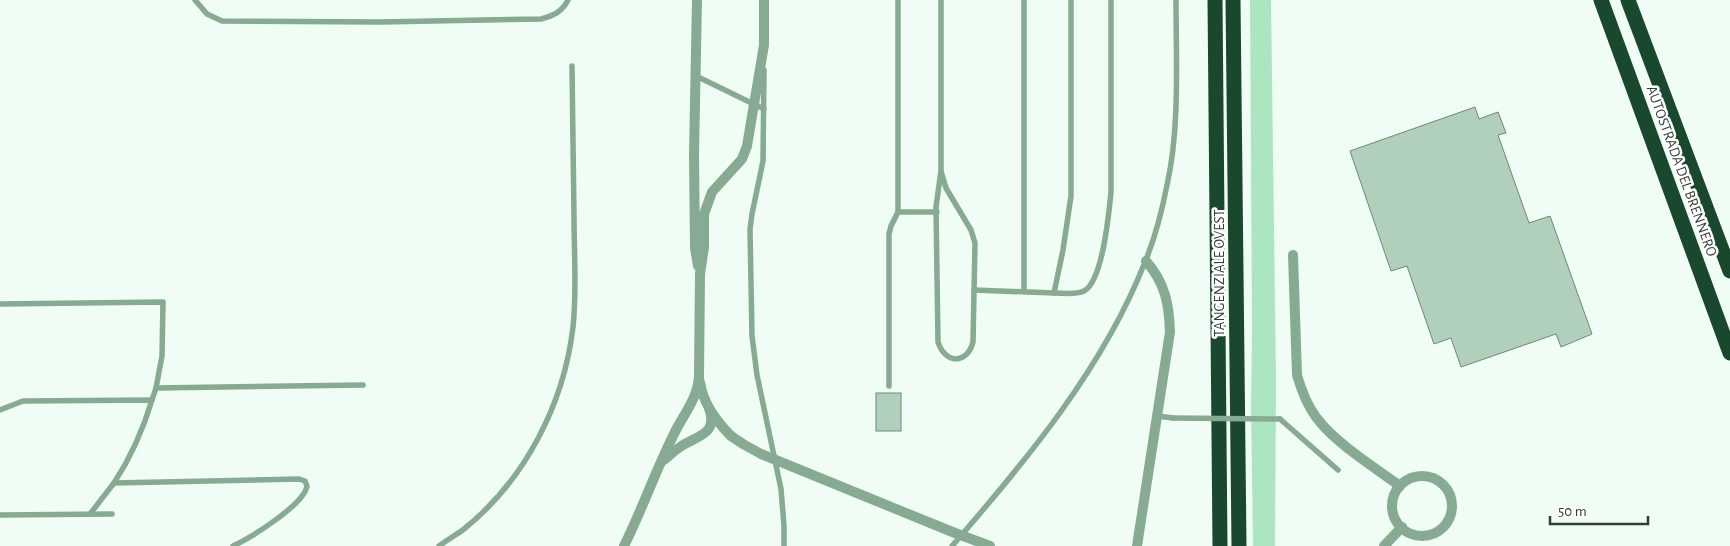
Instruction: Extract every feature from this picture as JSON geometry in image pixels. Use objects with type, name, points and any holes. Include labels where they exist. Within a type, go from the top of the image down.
[{"type":"highway","name":"TANGENZIALE OVEST","points":[[1215,0],[1220,546]]},
{"type":"highway","name":"TANGENZIALE OVEST","points":[[1234,0],[1239,546]]},
{"type":"highway","name":"AUTOSTRADA DEL BRENNERO","points":[[1601,0],[1730,354]]},
{"type":"highway","name":"AUTOSTRADA DEL BRENNERO","points":[[1628,0],[1730,271]]},
{"type":"street","points":[[697,0],[694,154],[695,248],[700,274]]},
{"type":"street","points":[[624,546],[673,435],[698,391],[700,274],[704,247],[704,214],[712,192],[742,159],[759,106],[764,45],[764,0]]},
{"type":"street","points":[[1293,255],[1297,375],[1302,390],[1316,417],[1335,438],[1400,486]]},
{"type":"street","points":[[1137,546],[1170,332],[1170,315],[1160,278],[1146,260]]},
{"type":"street","points":[[662,462],[676,449],[706,432],[712,424],[699,376]]},
{"type":"street","points":[[709,408],[731,436],[761,454],[990,546]]},
{"type":"street","points":[[1414,477],[1430,477],[1444,485],[1449,492],[1452,507],[1447,523],[1435,533],[1427,536],[1411,534],[1402,527],[1394,517],[1392,509],[1400,486],[1414,477]]},
{"type":"street","points":[[1384,546],[1402,527]]},
{"type":"lane","points":[[196,0],[207,14],[222,21],[312,22],[541,19],[558,13],[568,0]]},
{"type":"lane","points":[[889,386],[889,234],[898,212],[898,0]]},
{"type":"lane","points":[[941,0],[941,171],[937,212],[938,342],[940,349],[948,358],[955,359],[967,355],[972,342],[974,237],[946,188],[941,171]]},
{"type":"lane","points":[[1024,0],[1024,292]]},
{"type":"lane","points":[[1054,293],[1071,196],[1070,0]]},
{"type":"lane","points":[[974,290],[1076,293],[1088,288],[1092,283],[1104,246],[1111,192],[1111,0]]},
{"type":"lane","points":[[952,546],[1051,425],[1093,366],[1124,309],[1146,260],[1168,184],[1176,112],[1176,0]]},
{"type":"lane","points":[[439,546],[464,530],[484,512],[524,463],[549,415],[567,358],[575,301],[572,66]]},
{"type":"lane","points":[[696,76],[759,106],[764,161],[750,229],[752,336],[759,384],[781,488],[784,546]]},
{"type":"lane","points":[[898,212],[937,212]]},
{"type":"lane","points":[[0,304],[163,302],[162,350],[156,388],[141,433],[114,483],[90,514]]},
{"type":"lane","points":[[156,388],[363,385]]},
{"type":"lane","points":[[0,410],[23,401],[152,400]]},
{"type":"lane","points":[[1157,416],[1173,418],[1280,418],[1338,470]]},
{"type":"lane","points":[[114,483],[299,479],[305,481],[307,486],[305,492],[281,515],[249,538],[232,546]]},
{"type":"lane","points":[[0,515],[112,514]]},
{"type":"green space","points":[[1250,0],[1271,0],[1276,381],[1275,546],[1253,546]]},
{"type":"building","points":[[1475,107],[1479,119],[1498,112],[1506,133],[1498,135],[1529,223],[1550,216],[1592,334],[1561,347],[1556,334],[1461,367],[1451,338],[1434,344],[1407,266],[1391,271],[1350,151]]},
{"type":"building","points":[[876,393],[901,393],[901,431],[876,431]]}]
